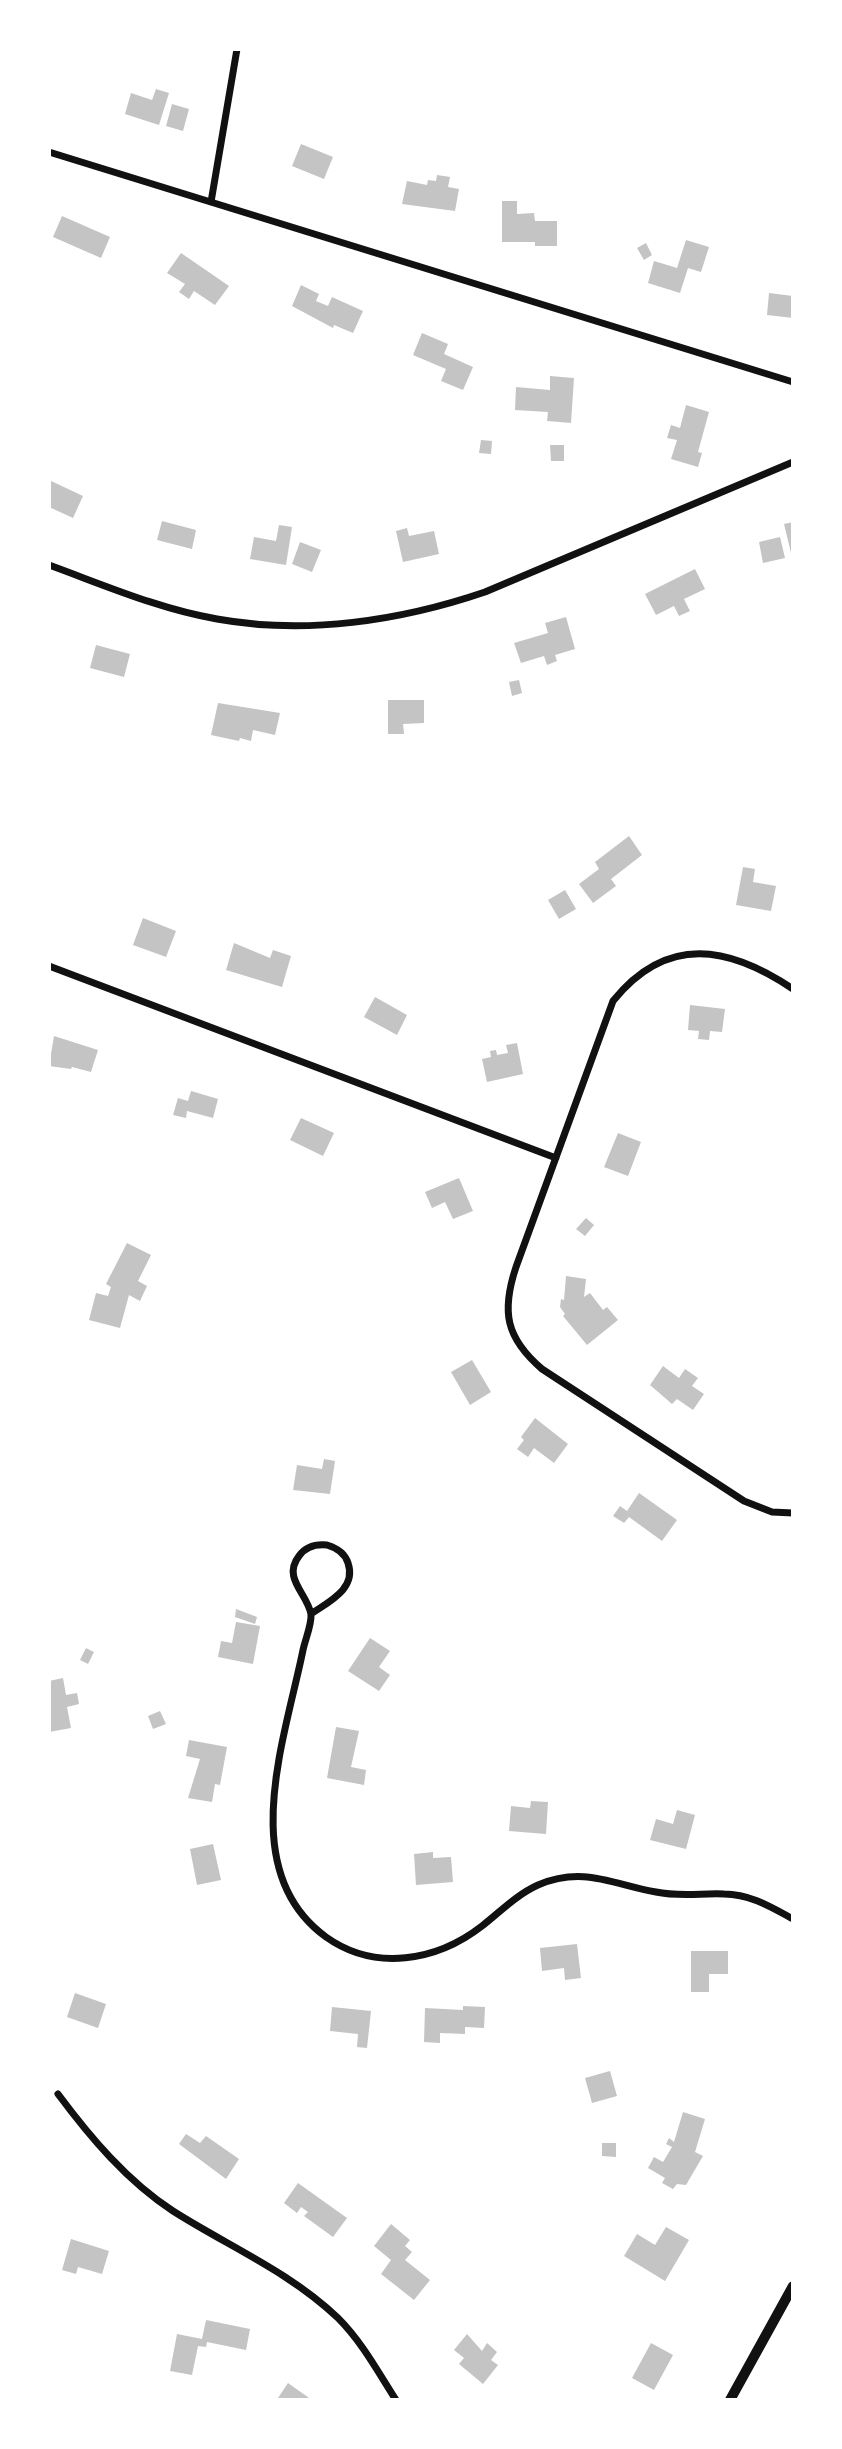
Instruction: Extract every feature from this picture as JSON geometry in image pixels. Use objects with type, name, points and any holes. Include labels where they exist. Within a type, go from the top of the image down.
[{"type":"street","points":[[211,202],[237,49]]},
{"type":"street","points":[[49,152],[793,382]]},
{"type":"street","points":[[49,565],[160,605],[215,619],[274,625],[338,624],[372,620],[444,606],[485,592],[793,462]]},
{"type":"street","points":[[793,989],[759,967],[723,956],[679,956],[642,972],[614,1001],[508,1290],[509,1321],[518,1345],[542,1369],[744,1501],[772,1512],[793,1513]]},
{"type":"street","points":[[49,966],[556,1158]]},
{"type":"street","points":[[311,1614],[342,1592],[349,1580],[349,1567],[344,1555],[327,1545],[309,1548],[299,1556],[294,1568],[295,1581],[311,1614],[275,1788],[271,1826],[277,1868],[296,1907],[326,1937],[364,1955],[405,1959],[446,1949],[481,1927],[513,1899],[538,1885],[568,1877],[599,1877],[655,1892],[727,1894],[759,1900],[793,1919]]},
{"type":"street","points":[[58,2094],[86,2131],[133,2179],[172,2210],[271,2267],[338,2319],[361,2345],[396,2400]]},
{"type":"street","points":[[730,2400],[793,2286]]},
{"type":"building","points":[[156,89],[169,93],[159,125],[125,114],[131,93],[152,100]]},
{"type":"building","points":[[172,104],[189,109],[183,131],[166,126]]},
{"type":"building","points":[[301,144],[333,157],[324,179],[292,166]]},
{"type":"building","points":[[437,175],[450,177],[448,187],[459,189],[455,211],[402,204],[407,181],[427,185],[428,180],[436,181]]},
{"type":"building","points":[[502,201],[517,201],[517,214],[534,213],[535,221],[557,221],[557,246],[535,246],[535,242],[502,242]]},
{"type":"building","points":[[62,216],[110,237],[101,258],[53,237]]},
{"type":"building","points":[[686,240],[709,247],[701,272],[688,268],[680,293],[648,283],[654,261],[677,268]]},
{"type":"building","points":[[646,243],[652,255],[644,260],[637,248]]},
{"type":"building","points":[[181,253],[229,286],[215,305],[194,291],[189,299],[179,292],[185,284],[167,273]]},
{"type":"building","points":[[301,285],[319,294],[316,301],[328,306],[332,297],[363,311],[353,333],[334,325],[333,328],[292,306]]},
{"type":"building","points":[[769,293],[793,296],[793,318],[767,315]]},
{"type":"building","points":[[422,333],[448,344],[444,354],[473,367],[463,390],[441,381],[446,369],[413,355]]},
{"type":"building","points":[[550,376],[574,378],[571,423],[547,421],[548,412],[515,410],[516,387],[550,390]]},
{"type":"building","points":[[686,405],[709,412],[698,452],[702,453],[698,467],[671,459],[677,440],[667,438],[671,425],[680,428]]},
{"type":"building","points":[[481,440],[492,441],[491,454],[479,453]]},
{"type":"building","points":[[550,445],[564,445],[564,461],[551,461]]},
{"type":"building","points":[[49,480],[83,496],[73,518],[49,507]]},
{"type":"building","points":[[162,521],[196,530],[192,549],[157,540]]},
{"type":"building","points":[[793,522],[793,557],[792,557],[784,524]]},
{"type":"building","points":[[279,525],[292,527],[286,565],[250,559],[254,537],[276,541]]},
{"type":"building","points":[[407,528],[409,536],[434,531],[439,554],[403,562],[396,531]]},
{"type":"building","points":[[780,537],[785,558],[763,563],[759,542]]},
{"type":"building","points":[[300,542],[321,550],[312,572],[292,564]]},
{"type":"building","points":[[695,569],[705,589],[684,599],[690,611],[679,616],[674,606],[656,615],[645,594]]},
{"type":"building","points":[[566,617],[575,649],[555,655],[557,661],[547,665],[544,656],[521,663],[514,643],[548,633],[545,623]]},
{"type":"building","points":[[96,645],[130,654],[124,677],[90,668]]},
{"type":"building","points":[[519,680],[522,693],[512,696],[509,682]]},
{"type":"building","points":[[388,700],[424,700],[424,723],[403,724],[404,734],[388,734]]},
{"type":"building","points":[[218,703],[280,713],[275,735],[253,730],[251,741],[240,738],[239,741],[211,735]]},
{"type":"building","points":[[629,836],[642,855],[611,879],[616,886],[593,903],[579,884],[599,869],[595,862]]},
{"type":"building","points":[[743,867],[755,869],[753,882],[776,886],[771,911],[736,905]]},
{"type":"building","points":[[565,890],[576,909],[559,919],[548,900]]},
{"type":"building","points":[[143,918],[176,931],[166,957],[133,945]]},
{"type":"building","points":[[234,943],[270,958],[273,950],[291,956],[282,987],[226,970]]},
{"type":"building","points":[[375,997],[407,1015],[397,1035],[364,1017]]},
{"type":"building","points":[[690,1005],[725,1009],[722,1032],[710,1031],[709,1040],[698,1039],[699,1031],[688,1030]]},
{"type":"building","points":[[54,1036],[98,1050],[91,1072],[72,1067],[49,1066]]},
{"type":"building","points":[[517,1043],[523,1074],[487,1082],[482,1059],[491,1057],[490,1051],[496,1050],[497,1055],[508,1053],[506,1045]]},
{"type":"building","points":[[191,1091],[218,1099],[213,1118],[187,1111],[186,1118],[173,1115],[178,1098],[188,1101]]},
{"type":"building","points":[[301,1118],[334,1133],[323,1156],[290,1140]]},
{"type":"building","points":[[618,1133],[641,1142],[628,1176],[604,1167]]},
{"type":"building","points":[[459,1178],[473,1211],[453,1219],[445,1202],[432,1208],[425,1192]]},
{"type":"building","points":[[586,1218],[594,1225],[585,1236],[576,1229]]},
{"type":"building","points":[[127,1243],[151,1255],[138,1281],[147,1286],[140,1301],[129,1295],[120,1328],[89,1320],[96,1293],[108,1296],[111,1287],[106,1284]]},
{"type":"building","points":[[566,1276],[586,1279],[584,1297],[590,1293],[603,1310],[607,1307],[618,1320],[587,1345],[563,1316],[565,1314],[560,1307],[561,1299],[564,1300]]},
{"type":"building","points":[[472,1360],[491,1392],[470,1405],[451,1372]]},
{"type":"building","points":[[663,1366],[679,1378],[685,1369],[698,1378],[692,1386],[704,1394],[693,1410],[677,1399],[672,1404],[650,1385]]},
{"type":"building","points":[[535,1418],[568,1444],[554,1463],[534,1448],[528,1457],[517,1449],[524,1440],[521,1437]]},
{"type":"building","points":[[324,1459],[335,1461],[330,1494],[293,1490],[297,1465],[322,1469]]},
{"type":"building","points":[[639,1493],[677,1520],[662,1541],[629,1517],[624,1523],[613,1516],[620,1506],[627,1511]]},
{"type":"building","points":[[236,1609],[257,1617],[255,1624],[235,1617]]},
{"type":"building","points":[[236,1622],[260,1626],[253,1664],[218,1657],[221,1641],[232,1643]]},
{"type":"building","points":[[370,1638],[390,1651],[379,1667],[390,1675],[379,1691],[348,1671]]},
{"type":"building","points":[[86,1648],[94,1652],[88,1664],[80,1660]]},
{"type":"building","points":[[63,1678],[66,1695],[77,1693],[79,1704],[67,1707],[71,1728],[49,1732],[49,1681]]},
{"type":"building","points":[[160,1711],[166,1724],[153,1729],[148,1716]]},
{"type":"building","points":[[336,1727],[359,1731],[351,1767],[366,1770],[364,1785],[327,1778]]},
{"type":"building","points":[[189,1740],[227,1747],[220,1785],[215,1784],[212,1802],[188,1798],[200,1759],[186,1756]]},
{"type":"building","points":[[531,1801],[548,1802],[546,1834],[509,1831],[511,1806],[530,1808]]},
{"type":"building","points":[[677,1810],[695,1815],[686,1849],[650,1840],[656,1819],[673,1824]]},
{"type":"building","points":[[213,1844],[221,1880],[197,1885],[190,1849]]},
{"type":"building","points":[[433,1852],[433,1858],[451,1857],[453,1882],[416,1885],[414,1854]]},
{"type":"building","points":[[577,1944],[581,1978],[565,1980],[564,1968],[542,1971],[540,1948]]},
{"type":"building","points":[[691,1951],[728,1951],[728,1974],[709,1974],[709,1992],[691,1992]]},
{"type":"building","points":[[75,1993],[106,2004],[98,2028],[67,2017]]},
{"type":"building","points":[[463,2006],[485,2007],[484,2028],[465,2027],[465,2034],[440,2033],[440,2043],[424,2042],[425,2008],[463,2010]]},
{"type":"building","points":[[332,2007],[371,2011],[367,2048],[357,2047],[358,2034],[330,2031]]},
{"type":"building","points":[[610,2071],[617,2096],[592,2103],[585,2078]]},
{"type":"building","points":[[683,2112],[705,2119],[695,2152],[703,2156],[686,2185],[677,2184],[673,2189],[662,2183],[665,2178],[648,2168],[654,2157],[663,2162],[672,2147],[666,2144],[669,2138],[674,2142]]},
{"type":"building","points":[[186,2134],[200,2143],[206,2136],[239,2159],[226,2179],[179,2144]]},
{"type":"building","points":[[602,2143],[616,2143],[616,2157],[602,2156]]},
{"type":"building","points":[[298,2183],[347,2218],[333,2237],[304,2216],[308,2212],[301,2207],[297,2213],[284,2203]]},
{"type":"building","points":[[391,2224],[410,2240],[405,2246],[412,2252],[405,2260],[430,2280],[414,2300],[381,2274],[391,2260],[374,2246]]},
{"type":"building","points":[[666,2227],[689,2240],[665,2281],[624,2256],[637,2234],[655,2245]]},
{"type":"building","points":[[71,2239],[109,2251],[102,2274],[78,2267],[76,2274],[62,2270]]},
{"type":"building","points":[[206,2320],[250,2329],[246,2350],[207,2342],[206,2347],[198,2346],[192,2375],[170,2371],[177,2334],[202,2339]]},
{"type":"building","points":[[467,2334],[482,2351],[487,2343],[497,2352],[491,2360],[498,2365],[483,2384],[459,2364],[464,2358],[454,2350]]},
{"type":"building","points":[[651,2343],[673,2355],[654,2390],[632,2378]]},
{"type":"building","points":[[288,2383],[312,2400],[278,2398]]}]
